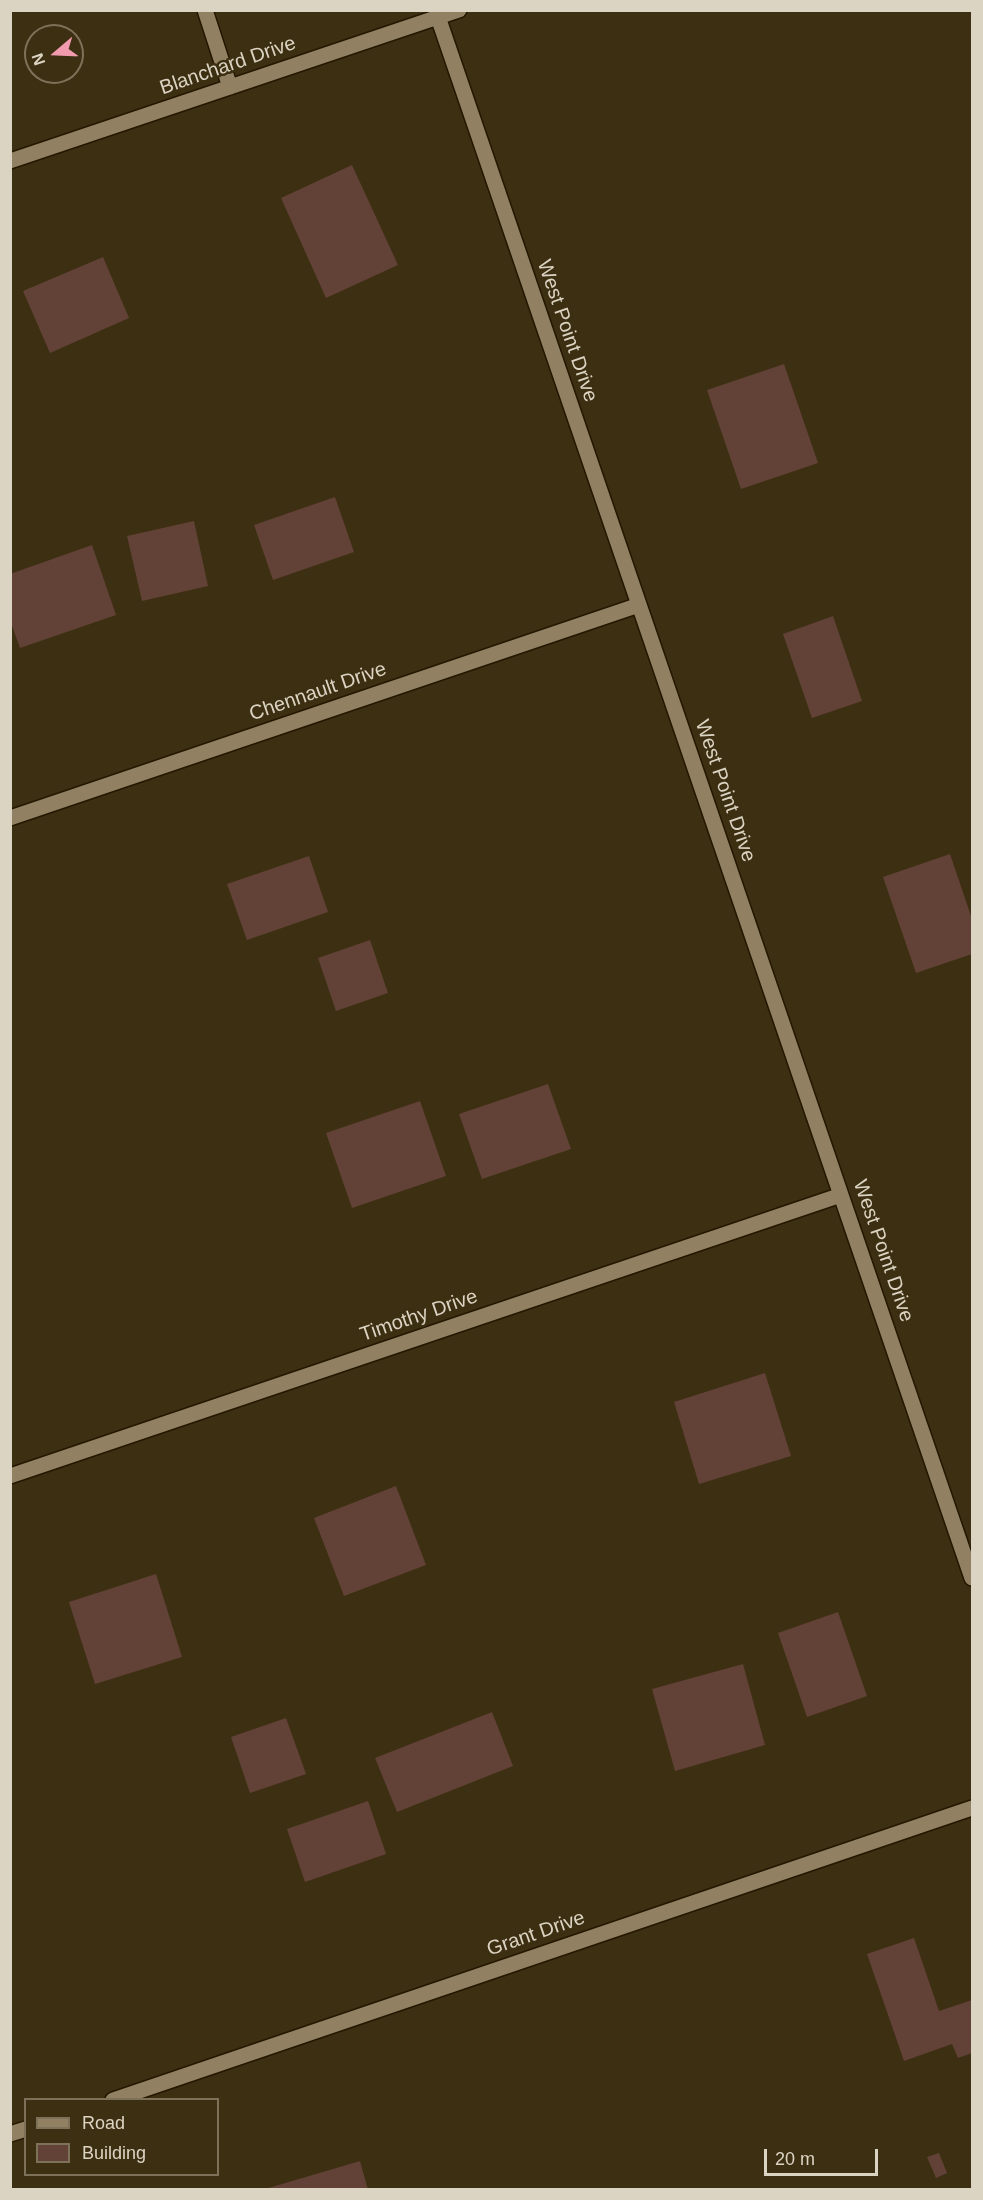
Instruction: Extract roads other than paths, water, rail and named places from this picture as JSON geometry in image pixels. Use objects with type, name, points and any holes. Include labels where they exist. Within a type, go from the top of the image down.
[{"type":"street","points":[[205,10],[230,87]]},
{"type":"street","name":"Blanchard Drive","points":[[10,160],[459,10]]},
{"type":"street","name":"West Point Drive","points":[[438,17],[972,1578]]},
{"type":"street","name":"Chennault Drive","points":[[10,818],[639,605]]},
{"type":"street","name":"Timothy Drive","points":[[10,1476],[841,1195]]},
{"type":"street","name":"Grant Drive","points":[[118,2098],[972,1808]]}]
